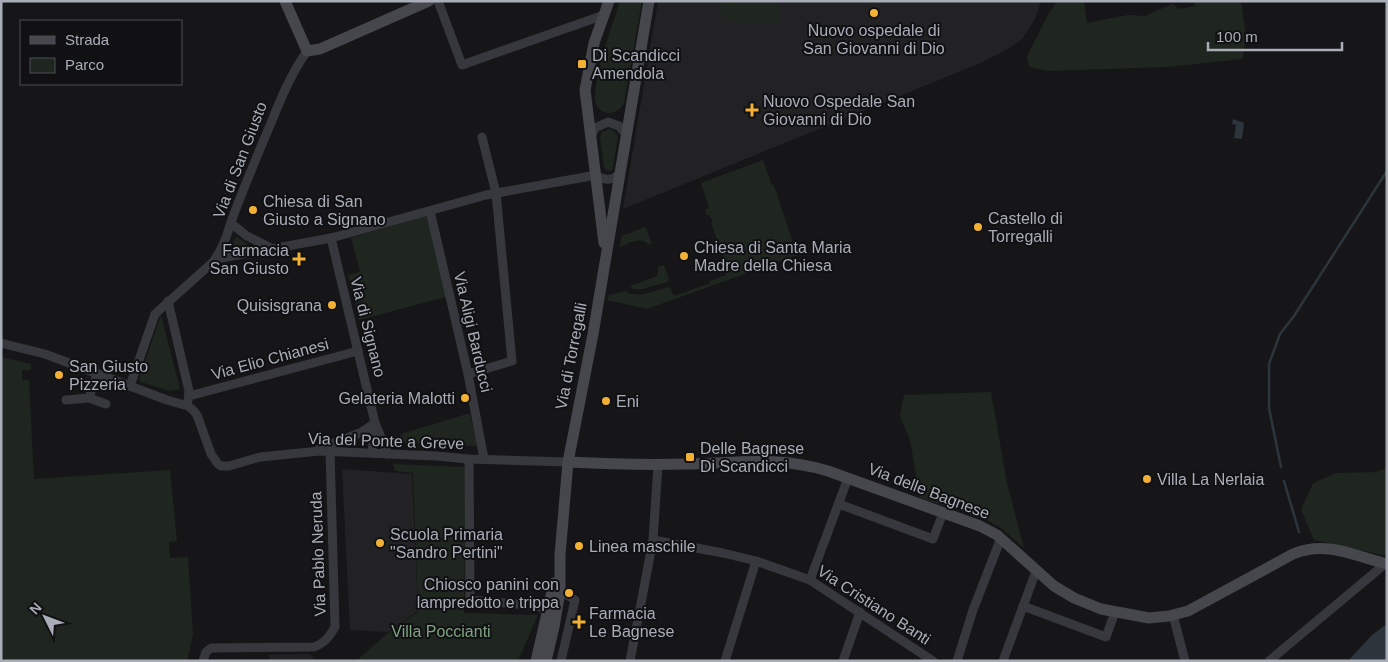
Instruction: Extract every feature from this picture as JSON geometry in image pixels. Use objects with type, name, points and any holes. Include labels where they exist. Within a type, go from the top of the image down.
[{"type":"main road","points":[[285,1],[307,51],[320,50],[429,1]]},
{"type":"main road","name":"Via di Torregalli","points":[[606,257],[585,86],[594,43],[609,1]]},
{"type":"main road","name":"Via di Torregalli","points":[[560,555],[568,462],[587,370],[649,1]]},
{"type":"main road","name":"Via delle Bagnese","points":[[568,462],[658,465],[776,461],[809,465],[980,526],[1001,538],[1054,586],[1074,598],[1092,606],[1150,618],[1188,611],[1308,548],[1331,548],[1386,564]]},
{"type":"main road","points":[[546,661],[545,644],[548,613],[560,555]]},
{"type":"main road","points":[[536,661],[545,644],[560,591],[560,555]]},
{"type":"street","points":[[438,1],[462,64],[604,16]]},
{"type":"street","name":"Via di San Giusto","points":[[130,386],[154,314],[216,259],[232,224],[236,207],[284,92],[294,71],[307,51]]},
{"type":"street","points":[[592,135],[598,126],[611,122],[621,128],[627,135]]},
{"type":"street","points":[[468,374],[512,361],[496,193],[482,137]]},
{"type":"street","points":[[216,259],[331,238],[496,193],[596,175],[610,180],[620,173]]},
{"type":"street","name":"Via Aligi Barducci","points":[[430,211],[468,374],[484,459]]},
{"type":"street","points":[[232,224],[247,236],[274,249]]},
{"type":"street","name":"Via di Signano","points":[[331,238],[375,423]]},
{"type":"street","points":[[1,343],[45,354],[188,406],[189,391],[168,301]]},
{"type":"street","name":"Via Elio Chianesi","points":[[189,396],[358,351]]},
{"type":"street","points":[[89,398],[97,374]]},
{"type":"street","points":[[66,400],[89,398],[106,404]]},
{"type":"street","name":"Via del Ponte a Greve","points":[[188,406],[197,415],[214,461],[222,466],[229,466],[260,457],[312,451],[568,462]]},
{"type":"street","points":[[312,451],[362,432],[375,423]]},
{"type":"street","points":[[372,453],[375,423]]},
{"type":"street","points":[[375,423],[388,454]]},
{"type":"street","name":"Via Pablo Neruda","points":[[203,661],[206,652],[211,648],[314,647],[327,640],[335,627],[330,451]]},
{"type":"street","points":[[469,459],[470,600],[539,606],[548,613]]},
{"type":"street","points":[[630,661],[653,540],[658,465]]},
{"type":"street","points":[[810,580],[848,478]]},
{"type":"street","points":[[839,504],[933,539],[943,513]]},
{"type":"street","points":[[957,661],[973,610],[1001,538]]},
{"type":"street","name":"Via Cristiano Banti","points":[[653,540],[756,561],[810,580],[933,661]]},
{"type":"street","points":[[725,661],[756,561]]},
{"type":"street","points":[[1269,661],[1386,564]]},
{"type":"street","points":[[1003,661],[1036,570]]},
{"type":"street","points":[[560,591],[575,600],[562,661]]},
{"type":"street","points":[[1023,606],[1106,637],[1115,612]]},
{"type":"street","points":[[843,661],[860,612]]},
{"type":"street","points":[[1173,615],[1185,661]]},
{"type":"street","points":[[545,644],[565,646]]},
{"type":"shaded area","name":"Nuovo Ospedale San Giovanni di Dio","points":[[658,1],[1041,1],[1035,19],[1023,38],[1008,49],[983,62],[623,209]]},
{"type":"shaded area","points":[[1233,119],[1244,123],[1242,139],[1234,138],[1236,125],[1232,124]]},
{"type":"shaded area","name":"Scuola Primaria \"Sandro Pertini\"","points":[[342,469],[412,474],[418,611],[388,632],[350,630]]},
{"type":"shaded area","points":[[1387,624],[1387,661],[1348,661],[1372,635]]},
{"type":"shaded area","points":[[310,654],[315,661],[269,661],[269,655]]},
{"type":"green space","points":[[620,1],[642,1],[624,103],[615,112],[610,113],[597,107],[595,101],[596,83],[601,59]]},
{"type":"green space","points":[[718,1],[777,1],[777,24],[726,20],[720,12]]},
{"type":"green space","points":[[1057,1],[1084,1],[1087,23],[1128,15],[1145,16],[1172,4],[1180,9],[1195,6],[1194,1],[1241,1],[1246,35],[1243,59],[1167,67],[1048,71],[1029,67],[1027,56]]},
{"type":"green space","points":[[609,129],[613,130],[618,136],[611,171],[604,168],[600,137],[602,132]]},
{"type":"green space","points":[[763,160],[772,185],[774,185],[797,255],[647,309],[607,300],[609,295],[625,291],[640,294],[668,287],[674,296],[726,275],[723,268],[726,266],[721,248],[711,223],[713,222],[710,216],[706,214],[705,210],[709,208],[701,183]]},
{"type":"green space","points":[[427,215],[446,297],[359,320],[348,275],[360,272],[351,238]]},
{"type":"green space","points":[[645,227],[652,243],[649,245],[639,240],[619,247],[622,236]]},
{"type":"green space","points":[[236,236],[250,246],[250,247],[229,251]]},
{"type":"green space","points":[[664,265],[669,279],[667,282],[643,289],[633,289],[630,286],[655,277],[658,274],[658,267]]},
{"type":"green space","points":[[161,315],[180,389],[170,391],[141,382],[139,379]]},
{"type":"green space","points":[[1,357],[31,364],[31,370],[22,370],[22,380],[29,380],[34,479],[170,470],[177,541],[169,542],[170,558],[188,557],[193,635],[187,661],[1,661]]},
{"type":"green space","points":[[991,392],[1007,483],[1024,548],[1001,528],[985,519],[920,498],[910,440],[900,416],[904,395]]},
{"type":"green space","points":[[470,413],[477,446],[405,443],[399,440],[400,436],[404,433]]},
{"type":"green space","name":"Villa Poccianti","points":[[393,464],[466,467],[464,613],[538,615],[518,661],[356,661],[389,632],[418,612],[413,473],[395,471]]},
{"type":"green space","points":[[1387,468],[1387,556],[1314,540],[1301,510],[1313,483],[1336,473],[1376,472]]},
{"type":"waterway","points":[[1281,467],[1269,408],[1269,364],[1280,334],[1294,316],[1387,171]]},
{"type":"waterway","points":[[1284,481],[1299,532]]},
{"type":"place","name":"Nuovo ospedale di San Giovanni di Dio","points":[[874,13]]},
{"type":"place","name":"Di Scandicci Amendola","points":[[582,64]]},
{"type":"place","name":"Nuovo Ospedale San Giovanni di Dio","points":[[752,110]]},
{"type":"place","name":"Chiesa di San Giusto a Signano","points":[[253,210]]},
{"type":"place","name":"Castello di Torregalli","points":[[978,227]]},
{"type":"place","name":"Chiesa di Santa Maria Madre della Chiesa","points":[[684,256]]},
{"type":"place","name":"Farmacia San Giusto","points":[[299,259]]},
{"type":"place","name":"Quisisgrana","points":[[332,305]]},
{"type":"place","name":"San Giusto Pizzeria","points":[[59,375]]},
{"type":"place","name":"Gelateria Malotti","points":[[465,398]]},
{"type":"place","name":"Eni","points":[[606,401]]},
{"type":"place","name":"Delle Bagnese Di Scandicci","points":[[690,457]]},
{"type":"place","name":"Villa La Nerlaia","points":[[1147,479]]},
{"type":"place","name":"Scuola Primaria \"Sandro Pertini\"","points":[[380,543]]},
{"type":"place","name":"Linea maschile","points":[[579,546]]},
{"type":"place","name":"Chiosco panini con lampredotto e trippa","points":[[569,593]]},
{"type":"place","name":"Farmacia Le Bagnese","points":[[579,622]]}]
